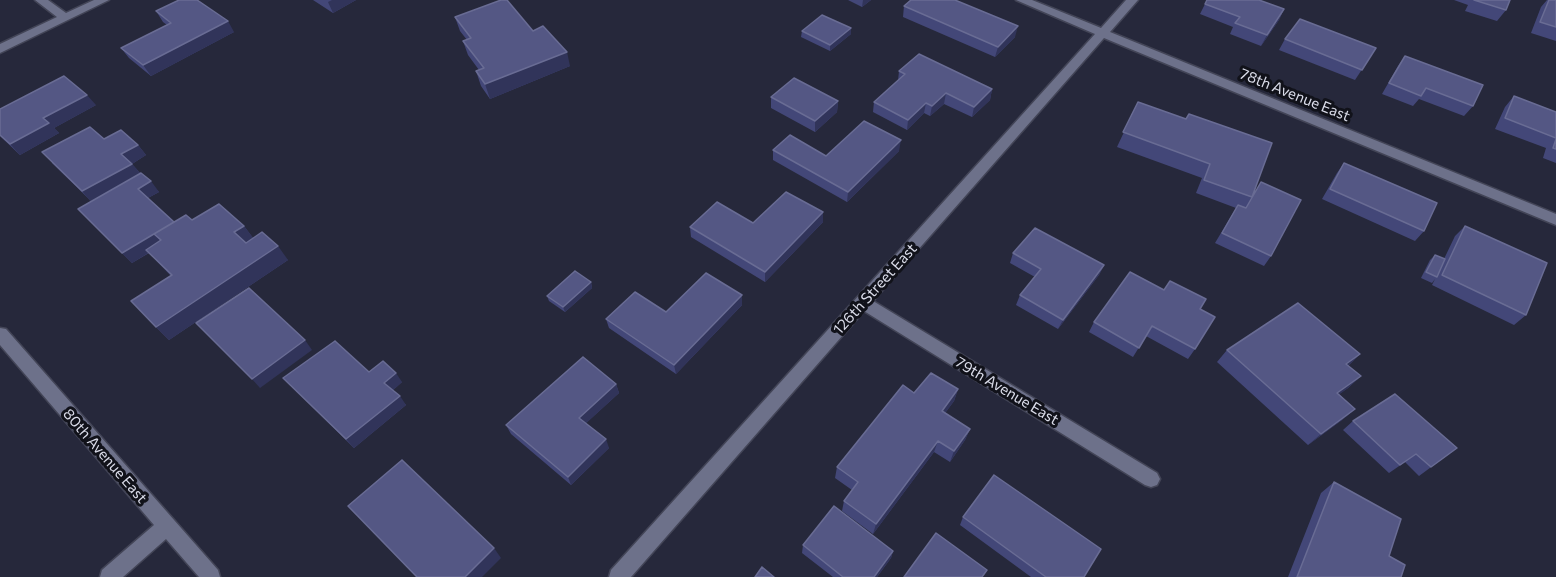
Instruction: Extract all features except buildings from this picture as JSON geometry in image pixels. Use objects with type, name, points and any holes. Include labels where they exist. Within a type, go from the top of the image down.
[{"type":"street","points":[[41,0],[65,18]]},
{"type":"street","points":[[0,49],[103,0]]},
{"type":"street","name":"78th Avenue East","points":[[1022,0],[1556,220]]},
{"type":"street","name":"126th Street East","points":[[618,577],[1132,0]]},
{"type":"street","name":"79th Avenue East","points":[[862,303],[1151,478]]},
{"type":"street","name":"80th Avenue East","points":[[0,334],[211,577]]},
{"type":"street","points":[[109,577],[166,527]]}]
